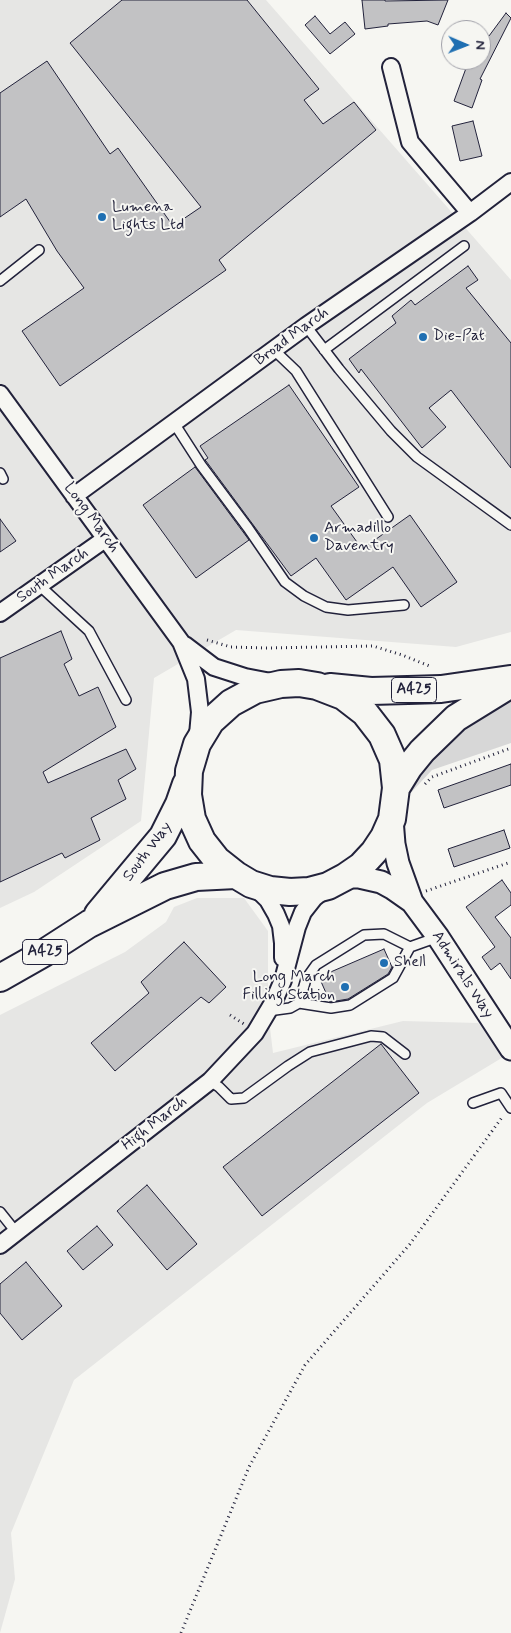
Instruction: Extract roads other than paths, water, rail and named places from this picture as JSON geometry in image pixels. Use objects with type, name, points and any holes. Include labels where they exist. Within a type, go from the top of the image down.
[{"type":"main road","name":"A425","points":[[317,686],[371,691],[408,690],[441,688],[511,679]]},
{"type":"main road","points":[[407,789],[382,734],[365,713],[343,696],[317,686],[299,683],[281,684],[255,690],[231,703],[211,721],[197,744],[189,771],[188,795],[192,819],[202,841],[217,860],[244,880],[270,890],[290,892],[309,890],[337,881],[361,866],[374,852],[407,789],[409,767],[438,734],[456,718],[511,684]]},
{"type":"main road","name":"South Way","points":[[90,924],[163,836],[180,804],[189,771]]},
{"type":"main road","name":"South Way","points":[[0,978],[90,924],[176,882],[196,877],[244,880]]},
{"type":"street","points":[[391,67],[410,142],[470,213]]},
{"type":"street","name":"Broad March","points":[[74,496],[306,326],[470,213],[511,182]]},
{"type":"street","name":"Long March","points":[[0,394],[181,642],[191,663],[199,696],[200,712],[197,744]]},
{"type":"street","name":"South March","points":[[0,613],[105,539]]},
{"type":"street","name":"Long March","points":[[181,642],[214,667],[228,673],[244,678],[281,684]]},
{"type":"street","name":"Admirals Way","points":[[392,819],[398,863],[422,894],[438,937],[511,1049]]},
{"type":"street","name":"Admirals Way","points":[[337,881],[359,877],[381,882],[392,888],[422,894]]},
{"type":"street","name":"High March","points":[[244,880],[268,900],[281,926],[283,980]]},
{"type":"street","name":"High March","points":[[0,1245],[210,1081],[255,1033],[274,1001],[283,980],[297,927],[303,912],[314,898],[337,881]]},
{"type":"lane","points":[[324,350],[464,246]]},
{"type":"lane","points":[[0,281],[39,250]]},
{"type":"lane","points":[[306,326],[391,431],[417,457],[511,525]]},
{"type":"lane","points":[[274,350],[296,371],[388,517]]},
{"type":"lane","points":[[174,423],[200,465],[248,528],[285,582],[304,596],[326,607],[348,610],[404,605]]},
{"type":"lane","points":[[40,586],[89,631],[126,700]]},
{"type":"lane","points":[[299,1003],[306,979],[316,964],[364,935],[384,934],[410,947]]},
{"type":"lane","points":[[268,1011],[290,1008],[299,1003],[331,1008],[350,1004],[393,978],[410,947],[438,937]]},
{"type":"lane","points":[[210,1081],[231,1099],[244,1098],[310,1052],[371,1036],[383,1037],[405,1054]]},
{"type":"lane","points":[[474,1102],[501,1093],[511,1108]]},
{"type":"lane","points":[[0,1212],[16,1232]]},
{"type":"place","name":"Lumena Lights Ltd","points":[[102,217]]},
{"type":"place","name":"Die-Pat","points":[[423,337]]},
{"type":"place","name":"Armadillo Daventry","points":[[314,538]]},
{"type":"place","name":"Shell","points":[[384,963]]},
{"type":"place","name":"Long March Filling Station","points":[[345,987]]}]
